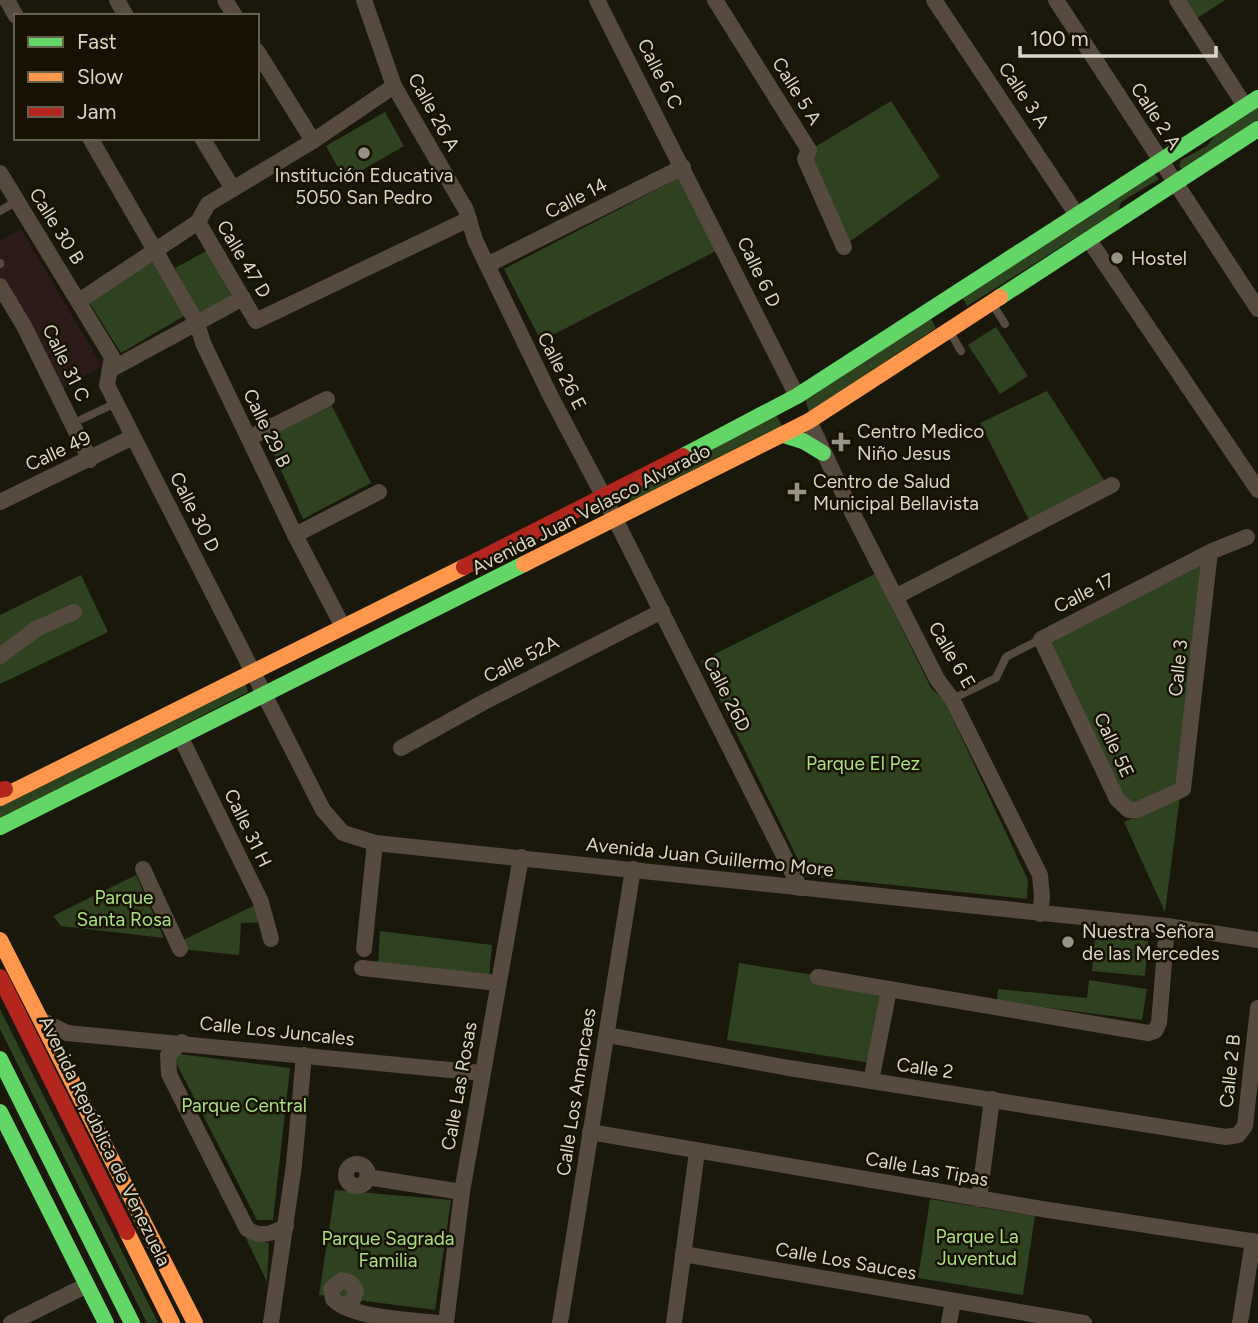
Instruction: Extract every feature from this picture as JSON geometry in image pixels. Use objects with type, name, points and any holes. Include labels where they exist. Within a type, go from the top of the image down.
[{"type":"main road","name":"Avenida Juan Velasco Alvarado","points":[[1,791],[44,775],[253,672],[604,497],[792,398],[1252,102]]},
{"type":"main road","name":"Avenida Juan Velasco Alvarado","points":[[0,827],[784,435],[1258,130]]},
{"type":"main road","points":[[947,299],[955,326]]},
{"type":"main road","points":[[792,398],[805,423]]},
{"type":"main road","points":[[784,435],[803,440],[824,453]]},
{"type":"main road","points":[[0,848],[19,818]]},
{"type":"main road","points":[[0,940],[195,1323]]},
{"type":"main road","name":"Avenida República de Venezuela","points":[[0,977],[172,1323]]},
{"type":"main road","points":[[0,1059],[132,1323]]},
{"type":"main road","points":[[0,1112],[6,1137],[106,1323]]},
{"type":"street","name":"Calle 26 A","points":[[364,0],[394,86],[469,219],[475,240]]},
{"type":"street","name":"Calle 6 C","points":[[597,0],[683,167]]},
{"type":"street","name":"Calle 5 A","points":[[715,0],[809,150],[805,159],[844,247]]},
{"type":"street","name":"Calle 3 A","points":[[934,0],[1077,215]]},
{"type":"street","name":"Calle 2 A","points":[[1056,0],[1175,184]]},
{"type":"street","points":[[1177,0],[1252,102]]},
{"type":"street","points":[[259,54],[313,141]]},
{"type":"street","name":"Calle 47 D","points":[[394,86],[313,141],[208,204],[198,222],[256,321],[469,219]]},
{"type":"street","name":"Calle 29 B","points":[[91,140],[197,323],[203,343],[295,535],[344,626]]},
{"type":"street","points":[[203,140],[233,189]]},
{"type":"street","name":"Calle 14","points":[[486,265],[683,167]]},
{"type":"street","name":"Calle 6 D","points":[[683,167],[792,398]]},
{"type":"street","name":"Calle 30 B","points":[[0,173],[112,357],[110,370]]},
{"type":"street","points":[[1175,184],[1258,309]]},
{"type":"street","points":[[79,301],[155,248],[198,222]]},
{"type":"street","name":"Calle 26 E","points":[[475,240],[551,397],[616,519]]},
{"type":"street","points":[[1089,240],[1258,491]]},
{"type":"street","name":"Calle 31 C","points":[[0,286],[24,326],[90,460]]},
{"type":"street","points":[[110,370],[243,298]]},
{"type":"street","name":"Calle 30 D","points":[[110,370],[107,385],[253,672]]},
{"type":"street","points":[[249,438],[327,399]]},
{"type":"street","name":"Calle 6 E","points":[[805,423],[824,453],[937,679],[952,699],[1040,875],[1040,914]]},
{"type":"street","name":"Calle 49","points":[[0,502],[133,438]]},
{"type":"street","points":[[895,597],[1112,485]]},
{"type":"street","points":[[295,535],[379,492]]},
{"type":"street","name":"Calle 26D","points":[[616,519],[800,888]]},
{"type":"street","name":"Calle 17","points":[[1041,639],[1210,552],[1247,537]]},
{"type":"street","name":"Calle 3","points":[[1183,789],[1210,552]]},
{"type":"street","name":"Calle 52A","points":[[401,748],[484,702],[662,611]]},
{"type":"street","points":[[0,656],[36,629],[74,612]]},
{"type":"street","name":"Calle 5E","points":[[1041,639],[1122,806],[1137,810],[1183,789]]},
{"type":"street","name":"Avenida Juan Guillermo More","points":[[253,672],[331,822],[343,833],[374,842],[1167,926],[1258,940]]},
{"type":"street","name":"Calle 31 H","points":[[181,738],[261,902],[271,939]]},
{"type":"street","points":[[364,949],[374,842]]},
{"type":"street","name":"Calle Las Rosas","points":[[446,1323],[462,1192],[481,1073],[521,857]]},
{"type":"street","points":[[143,869],[180,949]]},
{"type":"street","name":"Calle Los Amancaes","points":[[560,1323],[633,869]]},
{"type":"street","points":[[818,977],[1148,1033],[1155,1031],[1159,1023],[1167,926]]},
{"type":"street","points":[[362,968],[498,983]]},
{"type":"street","points":[[871,1081],[888,990]]},
{"type":"street","name":"Calle 2 B","points":[[1238,1135],[1245,1126],[1258,1008]]},
{"type":"street","name":"Calle Los Juncales","points":[[43,1021],[67,1033],[182,1042],[481,1073]]},
{"type":"street","points":[[59,1052],[67,1033]]},
{"type":"street","name":"Calle 2","points":[[607,1035],[871,1081],[1226,1137],[1238,1135]]},
{"type":"street","points":[[182,1042],[168,1055],[169,1074],[247,1229],[255,1235],[267,1234],[286,1226]]},
{"type":"street","points":[[271,1323],[286,1226],[304,1055]]},
{"type":"street","points":[[979,1199],[992,1099]]},
{"type":"street","name":"Calle Las Tipas","points":[[590,1132],[979,1199],[1256,1241]]},
{"type":"street","points":[[674,1323],[698,1152]]},
{"type":"street","points":[[367,1177],[462,1192]]},
{"type":"street","points":[[1240,1323],[1256,1241]]},
{"type":"street","name":"Calle Los Sauces","points":[[683,1254],[1084,1323]]},
{"type":"street","points":[[11,1323],[87,1285]]},
{"type":"street","points":[[949,1323],[953,1301]]},
{"type":"street","points":[[345,1305],[362,1313],[438,1323]]},
{"type":"lane","points":[[0,211],[17,201]]},
{"type":"lane","points":[[992,302],[1005,324]]},
{"type":"lane","points":[[955,326],[961,351]]},
{"type":"lane","points":[[82,419],[116,403]]},
{"type":"lane","name":"Calle 17","points":[[952,699],[996,678],[1006,657],[1041,639]]},
{"type":"shaded area","points":[[21,229],[102,366],[59,391],[0,292],[0,241]]},
{"type":"green space","points":[[1184,0],[1225,0],[1196,19]]},
{"type":"green space","points":[[891,101],[940,177],[849,242],[805,153]]},
{"type":"green space","points":[[1258,103],[1258,121],[1183,170],[1179,166],[1181,160],[1207,146],[1220,128]]},
{"type":"green space","points":[[385,112],[404,146],[345,180],[326,146]]},
{"type":"green space","points":[[1152,171],[1159,179],[1121,202],[1118,211],[967,306],[962,297]]},
{"type":"green space","points":[[679,178],[716,251],[541,341],[504,269]]},
{"type":"green space","points":[[208,250],[232,297],[199,314],[175,268]]},
{"type":"green space","points":[[153,258],[184,316],[121,353],[89,302]]},
{"type":"green space","points":[[929,315],[936,328],[809,412],[805,399]]},
{"type":"green space","points":[[996,327],[1028,376],[1000,394],[968,345]]},
{"type":"green space","points":[[1047,391],[1106,483],[1031,524],[980,423]]},
{"type":"green space","points":[[332,406],[371,483],[303,519],[266,437]]},
{"type":"green space","points":[[776,414],[784,430],[631,504],[626,491]]},
{"type":"green space","points":[[1203,564],[1177,786],[1134,806],[1125,803],[1045,643]]},
{"type":"green space","name":"Parque El Pez","points":[[875,574],[931,688],[944,700],[1028,880],[1027,899],[806,876],[701,661]]},
{"type":"green space","points":[[81,575],[108,632],[0,684],[0,615]]},
{"type":"green space","points":[[245,681],[248,692],[0,819],[0,803]]},
{"type":"green space","points":[[1180,796],[1165,912],[1124,822]]},
{"type":"green space","name":"Parque Santa Rosa","points":[[136,875],[164,938],[61,926],[53,916]]},
{"type":"green space","points":[[261,902],[265,922],[241,923],[239,955],[180,949],[177,943]]},
{"type":"green space","points":[[380,931],[492,945],[489,976],[378,964]]},
{"type":"green space","points":[[1095,936],[1148,941],[1145,976],[1092,971]]},
{"type":"green space","points":[[739,963],[883,986],[871,1063],[727,1040]]},
{"type":"green space","points":[[1089,980],[1147,989],[1142,1020],[997,1001],[998,989],[1087,998]]},
{"type":"green space","points":[[0,1009],[158,1323],[147,1323],[0,1029]]},
{"type":"green space","name":"Parque Central","points":[[171,1053],[290,1068],[273,1220],[257,1220]]},
{"type":"green space","name":"Parque Sagrada Familia","points":[[335,1190],[451,1200],[435,1310],[319,1295]]},
{"type":"green space","name":"Parque La Juventud","points":[[930,1199],[1035,1216],[1023,1295],[918,1278]]},
{"type":"green space","points":[[246,1238],[269,1243],[267,1282]]},
{"type":"traffic: fast","points":[[683,456],[797,396],[1258,98]]},
{"type":"traffic: fast","points":[[1000,297],[1258,129]]},
{"type":"traffic: fast","points":[[784,435],[803,441],[823,453]]},
{"type":"traffic: fast","points":[[0,827],[524,564]]},
{"type":"traffic: fast","points":[[0,1059],[132,1323]]},
{"type":"traffic: fast","points":[[0,1112],[106,1323]]},
{"type":"traffic: slow","points":[[524,564],[809,421],[1000,297]]},
{"type":"traffic: slow","points":[[0,798],[464,567]]},
{"type":"traffic: slow","points":[[0,940],[195,1323]]},
{"type":"traffic: slow","points":[[127,1232],[172,1323]]},
{"type":"traffic: jam","points":[[464,567],[683,456]]},
{"type":"traffic: jam","points":[[0,790],[5,789]]},
{"type":"traffic: jam","points":[[0,977],[127,1232]]},
{"type":"place","name":"Institución Educativa 5050 San Pedro","points":[[364,153]]},
{"type":"place","name":"Hostel","points":[[1117,258]]},
{"type":"place","name":"Centro Medico Niño Jesus","points":[[841,442]]},
{"type":"place","name":"Centro de Salud Municipal Bellavista","points":[[797,492]]},
{"type":"place","name":"Nuestra Señora de las Mercedes","points":[[1068,942]]}]
